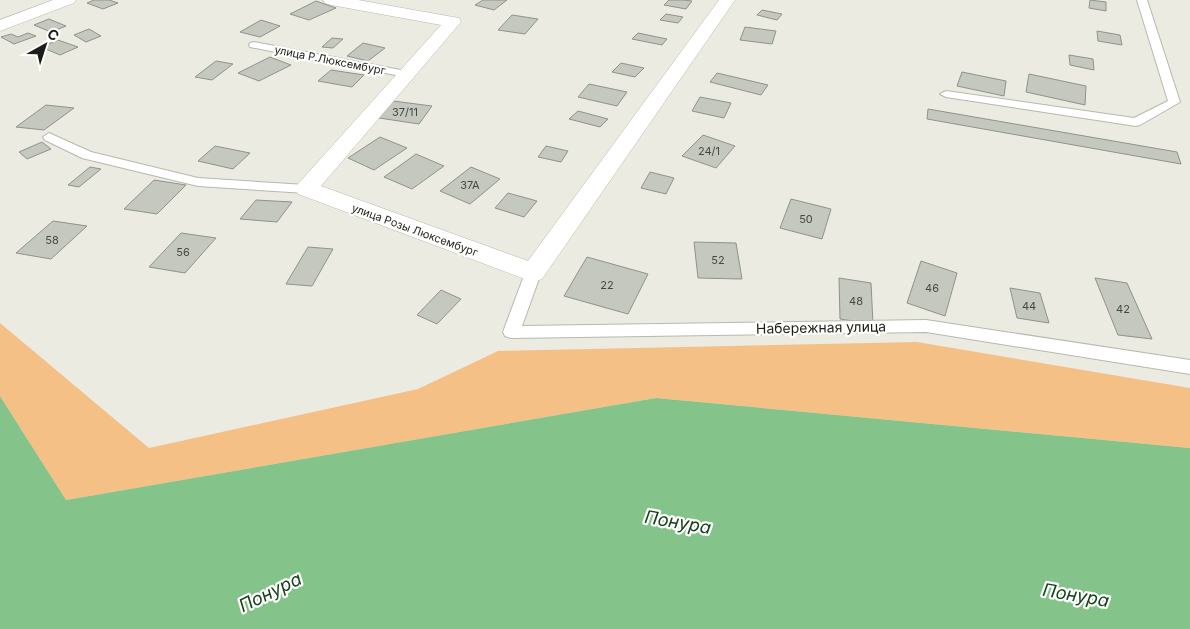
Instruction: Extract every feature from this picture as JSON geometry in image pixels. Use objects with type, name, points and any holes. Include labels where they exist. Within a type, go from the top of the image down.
[{"type":"street","points":[[0,26],[68,0]]},
{"type":"street","points":[[306,189],[453,22],[331,0]]},
{"type":"street","points":[[533,274],[727,0]]},
{"type":"street","name":"улица Розы Люксембург","points":[[306,189],[533,274]]},
{"type":"lane","points":[[946,94],[1136,122],[1174,102],[1142,0]]},
{"type":"lane","name":"улица Р.Люксембург","points":[[254,45],[406,74]]},
{"type":"lane","points":[[49,137],[87,155],[198,182],[306,189]]},
{"type":"lane","name":"Набережная улица","points":[[533,274],[511,332],[926,326],[1190,367]]},
{"type":"shaded area","points":[[0,323],[149,448],[418,389],[498,351],[917,342],[1190,388],[1190,448],[656,398],[66,500],[0,396]]},
{"type":"water","name":"Понура","points":[[0,396],[66,500],[656,398],[1190,448],[1190,629],[0,629]]},
{"type":"building","points":[[94,0],[109,0],[118,3],[103,9],[87,3]]},
{"type":"building","points":[[483,0],[507,0],[494,10],[475,5]]},
{"type":"building","points":[[669,0],[692,1],[686,9],[664,5]]},
{"type":"building","points":[[1090,0],[1106,2],[1106,11],[1089,8]]},
{"type":"building","points":[[316,1],[336,8],[309,20],[290,14]]},
{"type":"building","points":[[762,10],[782,14],[777,20],[757,15]]},
{"type":"building","points":[[666,14],[683,17],[678,23],[660,20]]},
{"type":"building","points":[[512,15],[538,19],[525,34],[498,30]]},
{"type":"building","points":[[49,19],[66,26],[51,32],[34,25]]},
{"type":"building","points":[[261,20],[280,26],[260,37],[240,32]]},
{"type":"building","points":[[745,27],[776,31],[772,44],[740,40]]},
{"type":"building","points":[[89,29],[101,36],[86,42],[74,35]]},
{"type":"building","points":[[1097,31],[1120,35],[1122,45],[1098,41]]},
{"type":"building","points":[[28,33],[36,36],[14,44],[1,37],[11,34],[18,37]]},
{"type":"building","points":[[638,33],[667,39],[662,45],[632,39]]},
{"type":"building","points":[[332,38],[343,39],[333,48],[322,47]]},
{"type":"building","points":[[58,40],[78,47],[60,55],[41,47]]},
{"type":"building","points":[[363,43],[385,48],[368,61],[347,56]]},
{"type":"building","points":[[1069,55],[1093,59],[1094,70],[1070,65]]},
{"type":"building","points":[[270,57],[291,65],[259,81],[238,73]]},
{"type":"building","points":[[216,61],[233,64],[212,80],[195,77]]},
{"type":"building","points":[[621,63],[644,68],[635,77],[612,72]]},
{"type":"building","points":[[331,70],[364,75],[352,87],[318,81]]},
{"type":"building","points":[[962,72],[1006,81],[1004,96],[957,86]]},
{"type":"building","points":[[717,73],[768,85],[761,95],[710,82]]},
{"type":"building","points":[[1029,74],[1086,86],[1085,105],[1026,92]]},
{"type":"building","points":[[589,84],[627,92],[617,106],[578,97]]},
{"type":"building","points":[[700,97],[731,103],[724,118],[692,111]]},
{"type":"building","points":[[393,101],[432,106],[419,124],[379,118]]},
{"type":"building","points":[[46,105],[74,108],[44,130],[16,127]]},
{"type":"building","points":[[928,109],[1177,152],[1181,164],[927,119]]},
{"type":"building","points":[[578,111],[608,119],[600,127],[569,119]]},
{"type":"building","points":[[703,135],[735,146],[716,168],[682,156]]},
{"type":"building","points":[[380,137],[407,148],[374,170],[348,158]]},
{"type":"building","points":[[42,142],[51,149],[27,159],[19,152]]},
{"type":"building","points":[[215,146],[250,153],[233,169],[198,161]]},
{"type":"building","points":[[546,146],[568,151],[561,162],[538,157]]},
{"type":"building","points":[[416,154],[444,166],[412,189],[384,177]]},
{"type":"building","points":[[90,167],[101,169],[79,187],[68,185]]},
{"type":"building","points":[[471,167],[500,179],[470,204],[440,191]]},
{"type":"building","points":[[650,172],[674,178],[666,194],[641,188]]},
{"type":"building","points":[[154,180],[186,185],[157,214],[124,209]]},
{"type":"building","points":[[508,193],[537,201],[524,217],[495,208]]},
{"type":"building","points":[[791,199],[831,209],[822,239],[780,228]]},
{"type":"building","points":[[256,200],[292,202],[277,222],[240,219]]},
{"type":"building","points":[[53,221],[87,226],[51,259],[16,253]]},
{"type":"building","points":[[181,233],[216,238],[185,273],[149,267]]},
{"type":"building","points":[[694,242],[736,243],[742,279],[698,278]]},
{"type":"building","points":[[308,247],[333,249],[312,286],[286,284]]},
{"type":"building","points":[[587,257],[648,274],[628,314],[564,296]]},
{"type":"building","points":[[921,261],[957,273],[945,316],[907,303]]},
{"type":"building","points":[[839,278],[871,283],[873,324],[840,319]]},
{"type":"building","points":[[1095,278],[1127,283],[1152,339],[1118,335]]},
{"type":"building","points":[[1010,288],[1040,293],[1049,323],[1017,318]]},
{"type":"building","points":[[441,290],[461,299],[437,324],[417,315]]}]
